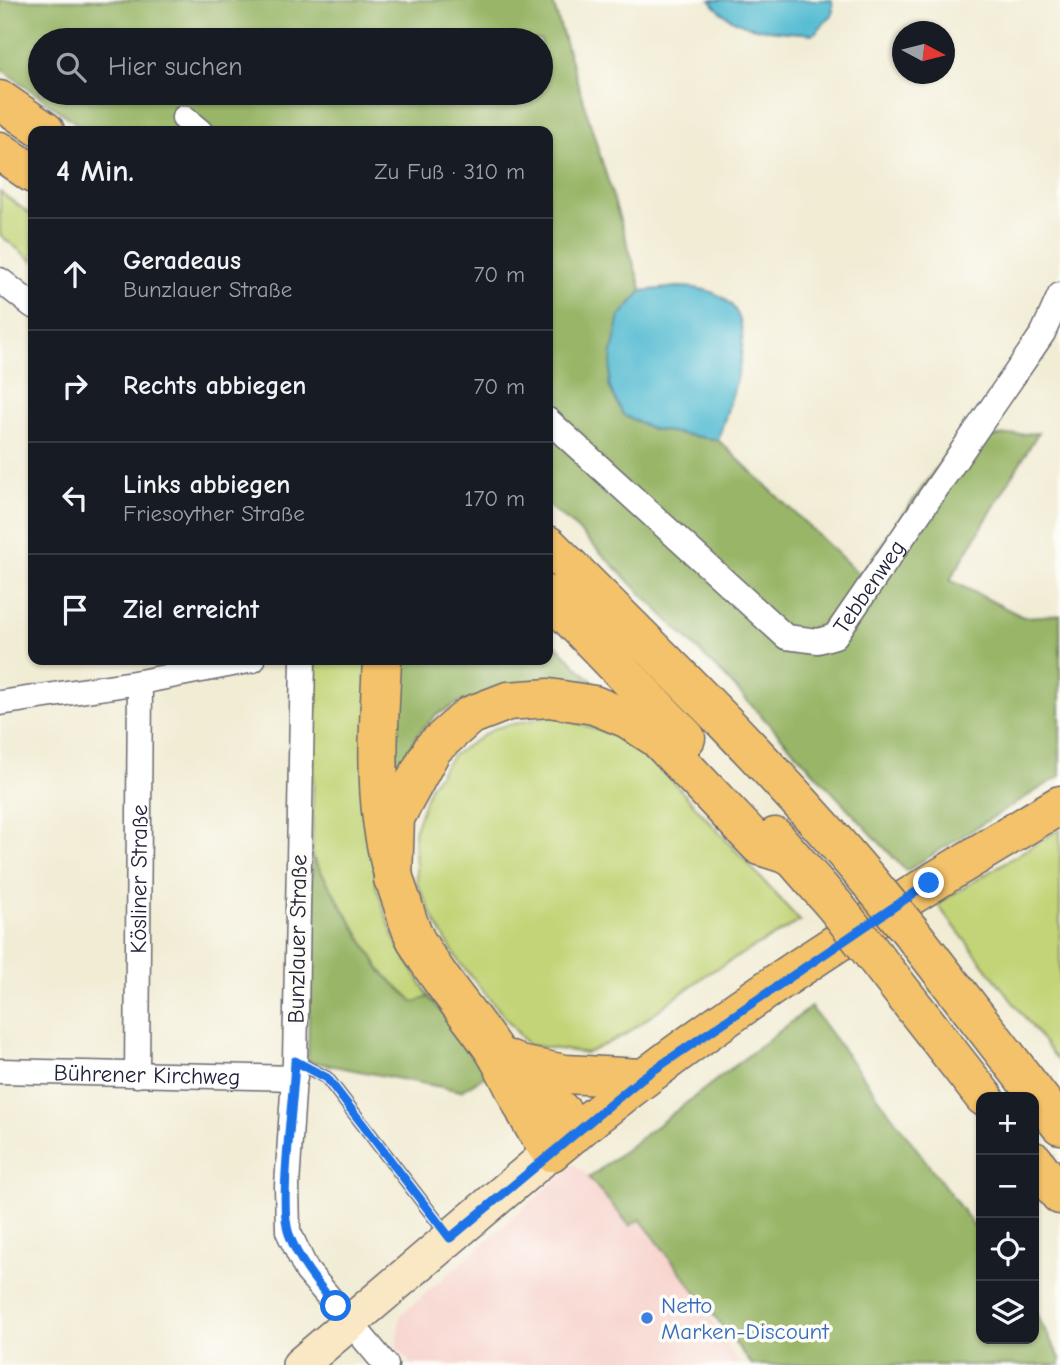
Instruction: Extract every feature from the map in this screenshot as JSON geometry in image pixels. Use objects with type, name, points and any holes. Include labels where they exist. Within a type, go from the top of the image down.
[{"type":"main road","points":[[0,100],[38,126]]},
{"type":"main road","points":[[0,151],[28,171]]},
{"type":"main road","points":[[553,550],[716,711],[803,802],[911,932],[1060,1125]]},
{"type":"main road","points":[[553,600],[688,739],[836,907],[980,1092]]},
{"type":"main road","points":[[382,665],[377,769],[379,818],[393,879],[415,939],[459,1006],[506,1056],[536,1133],[564,1142],[642,1078],[929,883],[1060,805]]},
{"type":"main road","points":[[393,879],[395,818],[433,748],[469,716],[508,701],[549,698],[594,705],[628,719],[648,731],[760,846],[791,856]]},
{"type":"main road","points":[[953,985],[999,1009],[1060,1081]]},
{"type":"main road","points":[[506,1056],[565,1074],[642,1078]]},
{"type":"main road","points":[[1039,1168],[1060,1195]]},
{"type":"street","points":[[0,280],[28,302]]},
{"type":"street","name":"Tebbenweg","points":[[553,425],[786,637],[818,641],[835,636],[1043,333],[1060,295]]},
{"type":"street","points":[[0,703],[140,682],[227,665]]},
{"type":"street","name":"Bunzlauer Straße","points":[[303,665],[295,1069],[287,1186],[288,1231],[307,1271],[386,1365]]},
{"type":"street","name":"Kösliner Straße","points":[[137,1075],[140,682]]},
{"type":"street","name":"Bührener Kirchweg","points":[[0,1071],[137,1075],[295,1069]]},
{"type":"street","points":[[300,1365],[564,1142]]},
{"type":"lane","points":[[295,1069],[327,1078],[450,1238]]},
{"type":"shaded area","points":[[574,1164],[662,1235],[738,1363],[412,1365],[396,1347],[400,1316]]},
{"type":"green space","points":[[0,0],[552,0],[642,291],[620,316],[652,429],[718,440],[860,575],[957,439],[1038,433],[950,580],[1023,617],[1060,615],[1060,776],[906,871],[728,680],[572,524],[553,510],[553,126],[80,126],[51,105],[553,105],[553,28],[28,28],[28,88],[0,68]]},
{"type":"green space","points":[[0,192],[28,212],[28,257],[0,235]]},
{"type":"green space","points":[[553,642],[607,696],[462,701],[436,715],[418,734],[395,773],[395,665],[553,665]]},
{"type":"green space","points":[[315,665],[371,665],[376,886],[395,940],[429,997],[414,1003],[381,971],[312,857]]},
{"type":"green space","points":[[554,715],[613,735],[666,774],[800,921],[707,974],[625,1035],[587,1053],[528,1045],[459,962],[417,884],[414,832],[430,786],[453,755],[495,728]]},
{"type":"green space","points":[[1060,829],[1060,1063],[937,904]]},
{"type":"green space","points":[[312,857],[381,971],[414,1002],[429,997],[493,1071],[461,1091],[308,1061]]},
{"type":"green space","points":[[811,1007],[976,1228],[976,1344],[1039,1344],[1039,1319],[1060,1358],[1060,1365],[752,1365],[640,1219],[630,1226],[589,1178]]},
{"type":"water","points":[[710,0],[832,0],[833,14],[814,34],[771,30],[744,25],[731,19]]},
{"type":"water","points":[[677,287],[709,291],[729,302],[740,319],[740,365],[718,440],[652,429],[623,415],[609,386],[612,352],[620,316],[642,291]]},
{"type":"place","name":"Netto Marken-Discount","points":[[647,1318]]},
{"type":"route","points":[[336,1306],[307,1271],[288,1231],[287,1186],[295,1061],[327,1078],[450,1238],[642,1078],[826,950],[929,883]]}]
